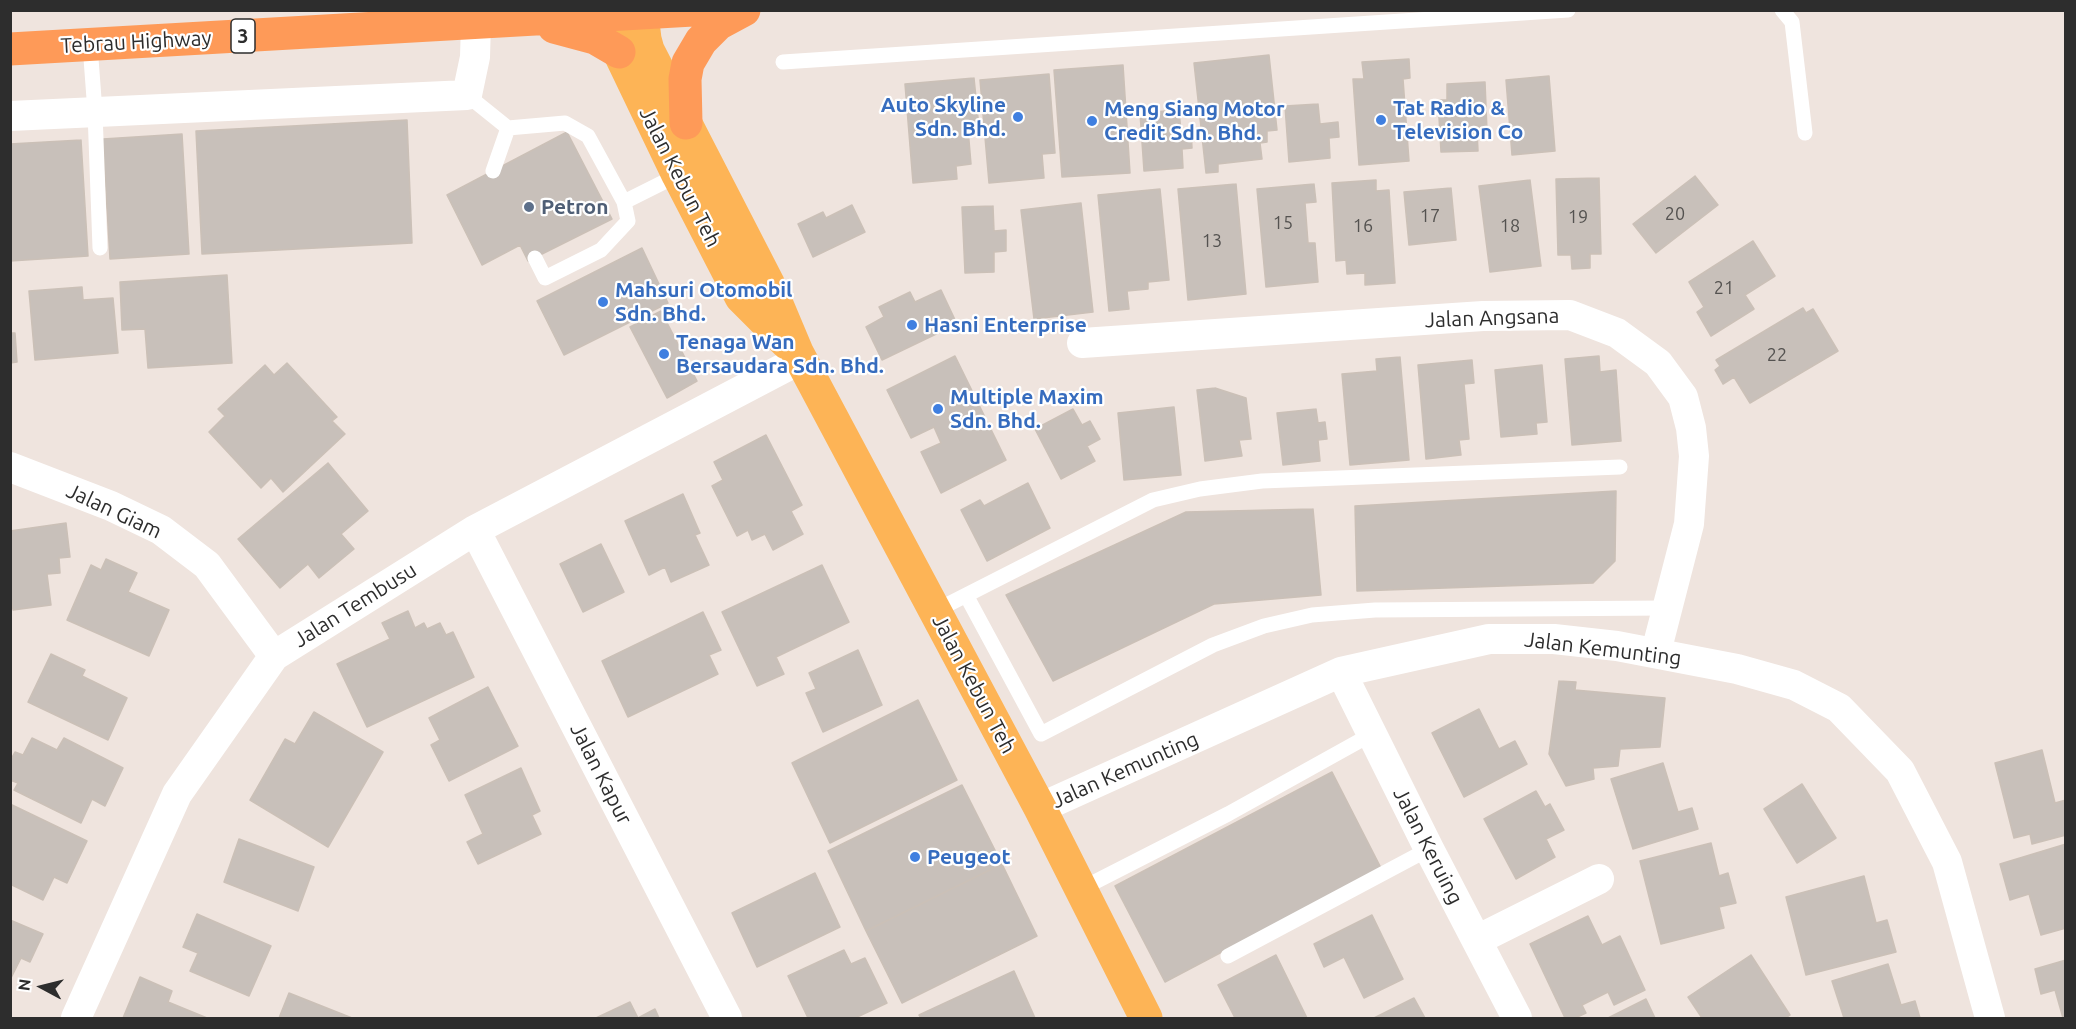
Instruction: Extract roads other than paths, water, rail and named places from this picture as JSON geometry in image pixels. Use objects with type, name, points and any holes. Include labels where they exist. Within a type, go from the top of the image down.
[{"type":"highway","name":"Tebrau Highway","points":[[10,49],[693,10]]},
{"type":"highway","points":[[686,123],[685,79],[688,63],[701,41],[718,24],[744,10]]},
{"type":"highway","points":[[528,20],[595,38],[619,52]]},
{"type":"main road","name":"Jalan Kebun Teh","points":[[628,12],[615,40],[678,175],[741,297],[799,356]]},
{"type":"main road","name":"Jalan Kebun Teh","points":[[628,12],[645,39],[648,50],[768,283],[799,356],[1040,808],[1146,1018]]},
{"type":"street","points":[[10,116],[467,94],[475,57],[476,23]]},
{"type":"street","name":"Jalan Angsana","points":[[1082,343],[1483,316],[1570,315],[1617,333],[1658,363],[1683,397],[1691,428],[1694,456],[1689,524],[1656,652]]},
{"type":"street","name":"Jalan Tembusu","points":[[76,1018],[177,794],[274,656],[475,530],[799,356]]},
{"type":"street","name":"Jalan Giam","points":[[10,467],[111,506],[161,530],[207,565],[274,656]]},
{"type":"street","name":"Jalan Kapur","points":[[475,530],[727,1018]]},
{"type":"street","name":"Jalan Kemunting","points":[[1040,808],[1341,672],[1489,639],[1554,639],[1656,652],[1737,669],[1794,685],[1839,708],[1900,771],[1947,862],[1990,1018]]},
{"type":"street","name":"Jalan Keruing","points":[[1341,672],[1516,1018]]},
{"type":"street","points":[[1476,940],[1599,879]]},
{"type":"lane","points":[[783,62],[1568,10]]},
{"type":"lane","points":[[1782,10],[1792,22],[1805,133]]},
{"type":"lane","points":[[90,45],[100,248]]},
{"type":"lane","points":[[467,94],[508,128],[565,123],[588,136],[624,202],[628,221],[601,250],[544,278],[535,258]]},
{"type":"lane","points":[[493,171],[508,128]]},
{"type":"lane","points":[[624,202],[678,175]]},
{"type":"lane","points":[[935,611],[1153,500],[1200,489],[1262,482],[1620,467]]},
{"type":"lane","points":[[966,595],[1041,734],[1213,645],[1264,626],[1312,615],[1375,610],[1668,608]]},
{"type":"lane","points":[[1081,889],[1228,814],[1372,734]]},
{"type":"lane","points":[[1228,956],[1429,849]]},
{"type":"place","name":"Auto Skyline Sdn. Bhd.","points":[[1018,117]]},
{"type":"place","name":"Tat Radio & Television Co","points":[[1381,120]]},
{"type":"place","name":"Meng Siang Motor Credit Sdn. Bhd.","points":[[1092,121]]},
{"type":"place","name":"Petron","points":[[529,207]]},
{"type":"place","name":"Mahsuri Otomobil Sdn. Bhd.","points":[[603,302]]},
{"type":"place","name":"Hasni Enterprise","points":[[912,325]]},
{"type":"place","name":"Tenaga Wan Bersaudara Sdn. Bhd.","points":[[664,354]]},
{"type":"place","name":"Multiple Maxim Sdn. Bhd.","points":[[938,409]]},
{"type":"place","name":"Peugeot","points":[[915,857]]}]
